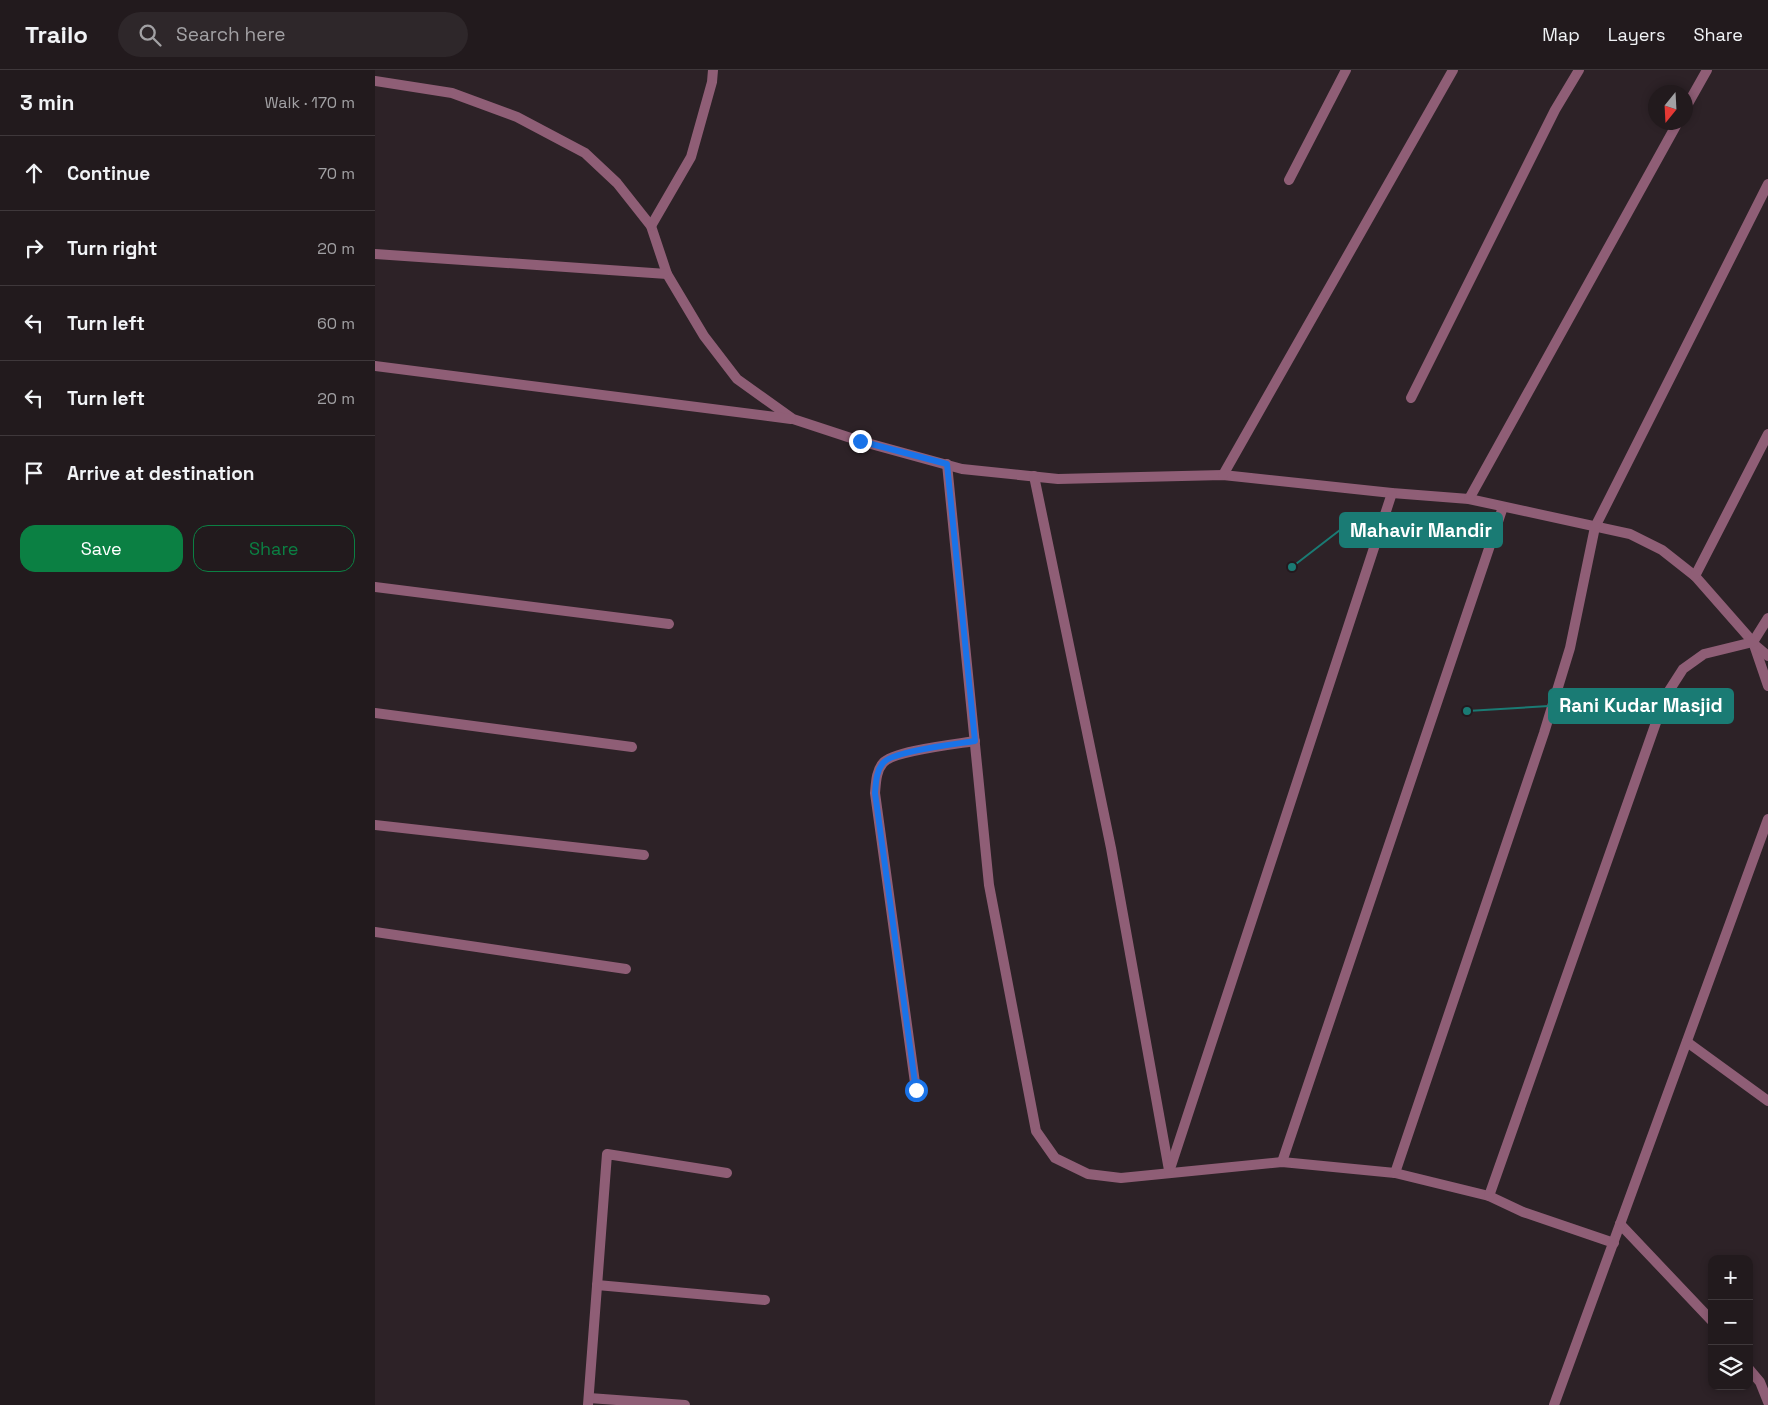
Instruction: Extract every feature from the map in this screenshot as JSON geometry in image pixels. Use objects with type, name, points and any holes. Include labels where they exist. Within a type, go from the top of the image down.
[{"type":"street","points":[[651,226],[691,157],[712,82],[713,70]]},
{"type":"street","points":[[1289,180],[1346,70]]},
{"type":"street","points":[[1223,475],[1453,70]]},
{"type":"street","points":[[1411,398],[1555,110],[1579,70]]},
{"type":"street","points":[[1693,95],[1707,70]]},
{"type":"street","points":[[375,81],[452,93],[517,118],[585,153],[617,183],[651,226],[667,274],[704,336],[737,379],[793,419]]},
{"type":"street","points":[[1469,499],[1674,130]]},
{"type":"street","points":[[1395,1173],[1544,733],[1570,648],[1595,527],[1768,184]]},
{"type":"street","points":[[375,254],[667,274]]},
{"type":"street","points":[[375,366],[793,419],[860,441],[962,469],[1059,479],[1223,475],[1392,493],[1469,499],[1630,534],[1662,550],[1695,576],[1753,642],[1768,656]]},
{"type":"street","points":[[1695,576],[1768,434]]},
{"type":"street","points":[[947,464],[989,885],[1036,1131],[1055,1158],[1088,1174],[1121,1178],[1281,1162],[1395,1173],[1489,1196],[1523,1212],[1614,1243]]},
{"type":"street","points":[[1034,476],[1111,848],[1169,1172]]},
{"type":"street","points":[[1169,1172],[1392,493]]},
{"type":"street","points":[[1281,1162],[1503,507]]},
{"type":"street","points":[[375,587],[669,624]]},
{"type":"street","points":[[1489,1196],[1665,697],[1683,669],[1704,654],[1753,642],[1768,618]]},
{"type":"street","points":[[1753,642],[1768,686]]},
{"type":"street","points":[[375,713],[632,747]]},
{"type":"street","points":[[916,1090],[875,793],[876,777],[884,762],[899,754],[975,741]]},
{"type":"street","points":[[1554,1405],[1768,819]]},
{"type":"street","points":[[375,825],[644,854]]},
{"type":"street","points":[[375,932],[626,970]]},
{"type":"street","points":[[1687,1042],[1768,1101]]},
{"type":"street","points":[[685,1405],[588,1401],[607,1154],[727,1173]]},
{"type":"street","points":[[1620,1224],[1708,1317]]},
{"type":"street","points":[[597,1286],[765,1300]]},
{"type":"street","points":[[1753,1373],[1760,1382],[1768,1402]]},
{"type":"place","name":"Mahavir Mandir","points":[[1292,567]]},
{"type":"place","name":"Rani Kudar Masjid","points":[[1467,711]]},
{"type":"route","points":[[860,441],[947,464],[975,741],[899,754],[884,762],[876,777],[875,793],[916,1090]]}]
